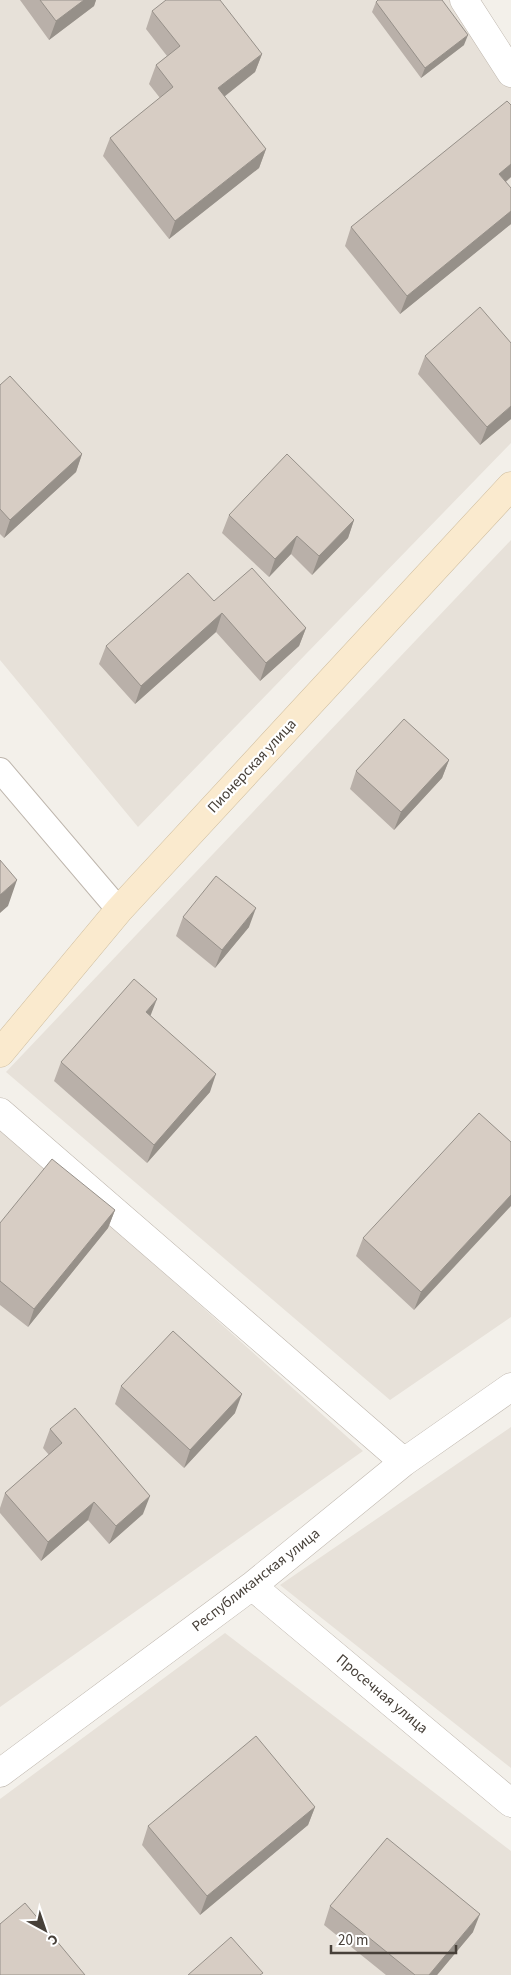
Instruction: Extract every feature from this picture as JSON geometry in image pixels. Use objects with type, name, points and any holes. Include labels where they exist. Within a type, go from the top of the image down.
[{"type":"street","points":[[464,0],[511,73]]},
{"type":"street","name":"Пионерская улица","points":[[0,1053],[119,910],[511,486]]},
{"type":"street","points":[[0,1112],[404,1462]]},
{"type":"street","name":"Республиканская улица","points":[[0,1773],[252,1586],[404,1462],[511,1388]]},
{"type":"street","name":"Просечная улица","points":[[252,1586],[511,1803]]},
{"type":"lane","points":[[0,770],[119,910]]},
{"type":"shaded area","points":[[0,0],[449,0],[511,88],[511,443],[138,827],[0,660]]},
{"type":"shaded area","points":[[511,540],[511,1317],[390,1400],[6,1072]]},
{"type":"shaded area","points":[[0,1126],[363,1451],[0,1707]]},
{"type":"shaded area","points":[[511,1427],[511,1768],[280,1585]]},
{"type":"shaded area","points":[[225,1633],[511,1851],[511,1975],[0,1975],[0,1799]]},
{"type":"building","points":[[40,0],[84,0],[56,21]]},
{"type":"building","points":[[166,0],[220,0],[262,54],[218,88],[266,149],[175,221],[110,138],[173,87],[156,65],[180,46],[152,11]]},
{"type":"building","points":[[378,0],[442,0],[468,35],[425,68],[376,2]]},
{"type":"building","points":[[507,101],[511,105],[511,164],[499,174],[511,188],[511,211],[407,296],[351,227]]},
{"type":"building","points":[[480,307],[511,343],[511,406],[487,427],[425,356]]},
{"type":"building","points":[[10,376],[82,454],[10,520],[0,509],[0,385]]},
{"type":"building","points":[[287,454],[354,520],[319,556],[297,536],[275,559],[229,515]]},
{"type":"building","points":[[252,568],[306,628],[266,663],[222,613],[141,686],[106,646],[188,573],[214,601]]},
{"type":"building","points":[[404,719],[449,760],[401,812],[356,771]]},
{"type":"building","points":[[0,860],[17,880],[0,895]]},
{"type":"building","points":[[216,876],[256,908],[222,950],[183,917]]},
{"type":"building","points":[[134,979],[157,999],[146,1012],[216,1074],[154,1145],[61,1062]]},
{"type":"building","points":[[479,1113],[511,1142],[511,1195],[421,1292],[363,1238]]},
{"type":"building","points":[[52,1159],[115,1210],[34,1309],[0,1281],[0,1223]]},
{"type":"building","points":[[173,1331],[242,1394],[190,1450],[121,1386]]},
{"type":"building","points":[[75,1408],[150,1496],[116,1526],[94,1502],[48,1542],[5,1493],[62,1443],[50,1429]]},
{"type":"building","points":[[256,1736],[315,1807],[207,1896],[148,1826]]},
{"type":"building","points":[[387,1838],[480,1914],[429,1975],[415,1975],[330,1906]]},
{"type":"building","points":[[25,1903],[85,1975],[0,1975],[0,1924]]},
{"type":"building","points":[[231,1937],[263,1973],[260,1975],[188,1975]]}]
